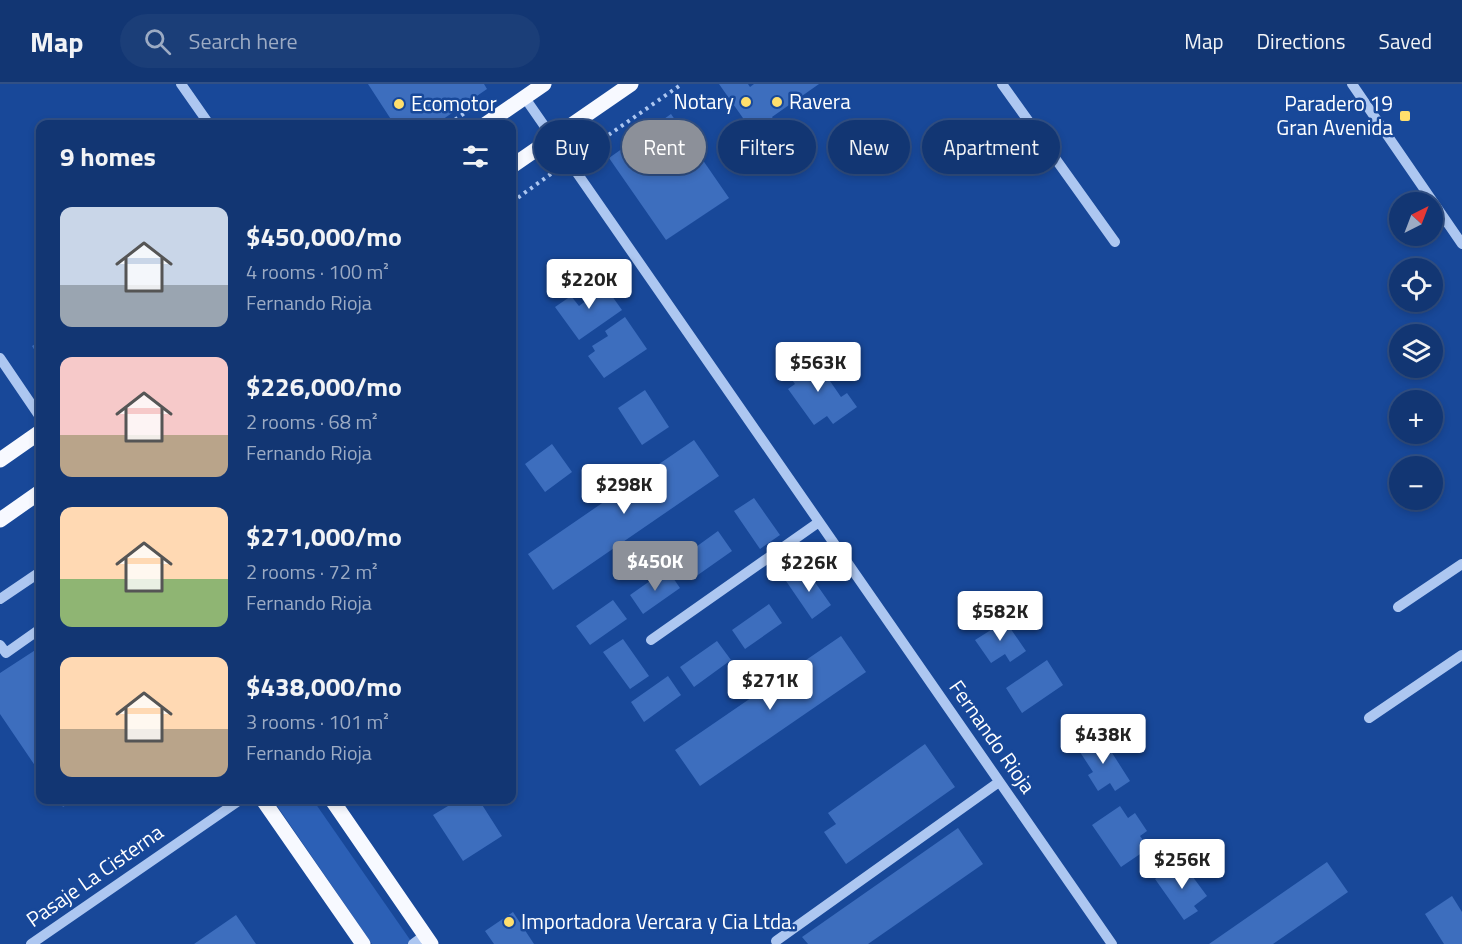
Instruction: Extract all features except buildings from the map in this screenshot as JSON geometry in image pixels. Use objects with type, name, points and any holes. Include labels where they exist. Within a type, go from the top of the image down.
[{"type":"main road","points":[[492,120],[544,84]]},
{"type":"main road","points":[[578,120],[631,84]]},
{"type":"main road","points":[[516,163],[534,151]]},
{"type":"main road","points":[[0,460],[36,435]]},
{"type":"main road","points":[[0,520],[36,495]]},
{"type":"main road","points":[[266,804],[363,944]]},
{"type":"main road","points":[[335,804],[423,941]]},
{"type":"street","points":[[181,84],[206,120]]},
{"type":"street","points":[[1002,84],[1114,242]]},
{"type":"street","points":[[1352,84],[1462,244]]},
{"type":"street","name":"Fernando Rioja","points":[[525,98],[540,120]]},
{"type":"street","name":"Fernando Rioja","points":[[577,174],[1112,944]]},
{"type":"street","points":[[0,358],[36,411]]},
{"type":"street","points":[[651,639],[819,522]]},
{"type":"street","points":[[1398,607],[1462,564]]},
{"type":"street","points":[[0,599],[36,575]]},
{"type":"street","points":[[0,645],[6,653],[36,632]]},
{"type":"street","points":[[1369,718],[1462,655]]},
{"type":"street","points":[[776,941],[999,782]]},
{"type":"street","name":"Pasaje La Cisterna","points":[[31,944],[234,804]]},
{"type":"path","points":[[610,134],[682,84]]},
{"type":"path","points":[[516,199],[552,174]]},
{"type":"shaded area","points":[[276,804],[316,804],[413,944],[372,944]]},
{"type":"place","name":"Notary","points":[[746,102]]},
{"type":"place","name":"Ravera","points":[[777,102]]},
{"type":"place","name":"Ecomotor","points":[[399,104]]},
{"type":"place","name":"Paradero 19 Gran Avenida","points":[[1405,116]]},
{"type":"place","name":"Importadora Vercara y Cia Ltda.","points":[[509,922]]}]
